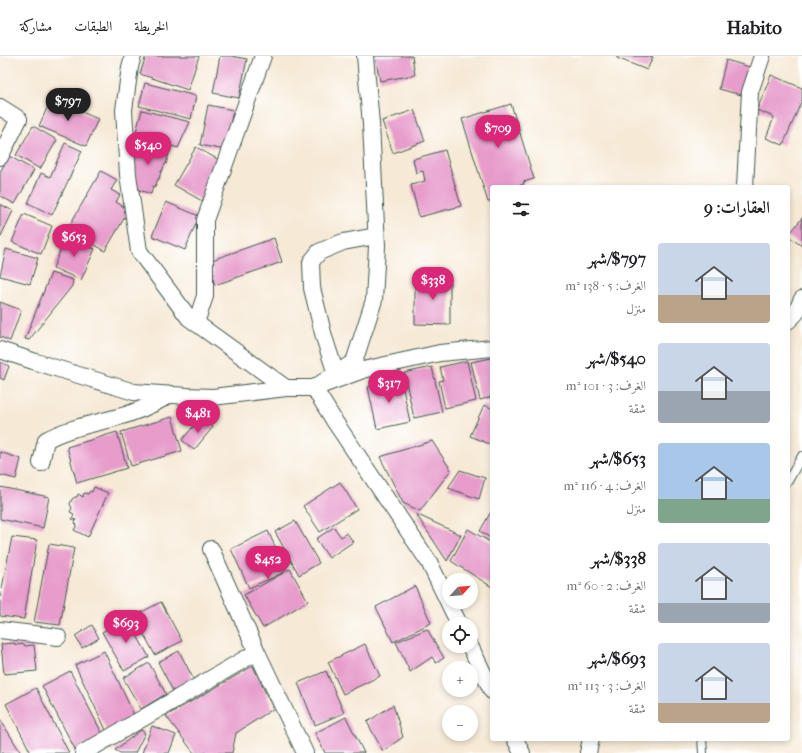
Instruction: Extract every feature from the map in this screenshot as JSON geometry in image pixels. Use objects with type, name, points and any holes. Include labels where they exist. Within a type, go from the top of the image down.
[{"type":"street","points":[[133,56],[124,110],[128,175],[139,251],[189,318],[286,388]]},
{"type":"street","points":[[196,323],[205,296],[205,220],[263,56]]},
{"type":"street","points":[[314,388],[354,362],[374,300],[376,236],[371,124],[365,56]]},
{"type":"street","points":[[745,185],[750,92],[762,56]]},
{"type":"street","points":[[0,107],[19,119],[0,157]]},
{"type":"street","points":[[336,374],[324,337],[312,288],[311,262],[319,252],[343,242],[376,236]]},
{"type":"street","points":[[0,350],[134,392],[213,397],[286,388],[314,388],[363,370],[440,353],[490,348]]},
{"type":"street","points":[[314,388],[335,422],[429,562],[456,617]]},
{"type":"street","points":[[41,463],[46,440],[56,434],[80,426],[112,419],[156,403],[171,394]]},
{"type":"street","points":[[211,549],[257,652],[305,753]]},
{"type":"street","points":[[0,630],[58,637]]},
{"type":"street","points":[[84,753],[257,652]]},
{"type":"street","points":[[473,653],[490,687]]},
{"type":"street","points":[[516,741],[522,753]]},
{"type":"street","points":[[588,753],[591,741]]},
{"type":"lane","points":[[790,477],[802,456]]},
{"type":"lane","points":[[702,741],[703,753]]},
{"type":"building","points":[[146,56],[199,56],[188,90],[140,74]]},
{"type":"building","points":[[220,56],[231,56],[247,59],[239,98],[213,93]]},
{"type":"building","points":[[375,56],[412,56],[415,75],[380,81]]},
{"type":"building","points":[[617,56],[653,57],[647,70],[617,58]]},
{"type":"building","points":[[726,60],[753,68],[745,96],[719,89]]},
{"type":"building","points":[[771,75],[802,88],[802,100],[783,145],[766,138],[774,117],[757,110]]},
{"type":"building","points":[[145,83],[196,96],[191,119],[139,106]]},
{"type":"building","points":[[51,99],[98,119],[86,146],[39,126]]},
{"type":"building","points":[[511,104],[534,179],[523,182],[524,184],[521,185],[490,185],[490,202],[488,202],[462,119]]},
{"type":"building","points":[[208,105],[233,110],[225,150],[200,145]]},
{"type":"building","points":[[142,110],[190,122],[178,148],[135,135]]},
{"type":"building","points":[[414,110],[425,141],[393,153],[382,121]]},
{"type":"building","points":[[33,126],[57,140],[40,169],[16,155]]},
{"type":"building","points":[[131,141],[169,153],[166,164],[161,171],[155,187],[153,186],[151,194],[136,189]]},
{"type":"building","points":[[65,143],[82,151],[52,215],[28,203],[41,173],[50,177]]},
{"type":"building","points":[[196,147],[224,163],[202,201],[174,185]]},
{"type":"building","points":[[445,150],[461,206],[419,217],[411,185],[425,181],[423,171],[416,173],[413,159]]},
{"type":"building","points":[[9,156],[34,170],[15,204],[0,196],[0,172]]},
{"type":"building","points":[[101,171],[117,180],[111,190],[120,195],[116,202],[129,210],[105,251],[68,228]]},
{"type":"building","points":[[166,202],[199,216],[185,250],[152,236]]},
{"type":"building","points":[[0,204],[13,211],[0,238]]},
{"type":"building","points":[[24,214],[52,226],[41,254],[12,242]]},
{"type":"building","points":[[802,218],[802,246],[790,237],[790,233]]},
{"type":"building","points":[[66,237],[95,249],[81,280],[53,268]]},
{"type":"building","points":[[274,238],[282,262],[215,285],[211,275],[214,275],[211,265],[214,263],[212,260]]},
{"type":"building","points":[[6,249],[38,258],[30,284],[0,276]]},
{"type":"building","points":[[51,273],[73,280],[72,286],[29,340],[25,339]]},
{"type":"building","points":[[415,278],[450,278],[450,325],[415,324]]},
{"type":"building","points":[[0,302],[21,310],[10,341],[0,337]]},
{"type":"building","points":[[490,358],[490,398],[480,400],[471,362]]},
{"type":"building","points":[[467,361],[476,401],[445,408],[439,381],[443,380],[440,367]]},
{"type":"building","points":[[0,362],[9,366],[4,380],[0,378]]},
{"type":"building","points":[[432,367],[442,412],[414,418],[404,373]]},
{"type":"building","points":[[401,379],[410,422],[377,429],[368,387]]},
{"type":"building","points":[[484,405],[490,407],[490,444],[470,436]]},
{"type":"building","points":[[172,417],[182,451],[131,466],[121,432]]},
{"type":"building","points":[[201,417],[213,427],[194,450],[182,440]]},
{"type":"building","points":[[117,432],[127,468],[77,483],[67,447]]},
{"type":"building","points":[[432,441],[451,470],[420,511],[403,503],[380,457]]},
{"type":"building","points":[[0,452],[21,459],[16,479],[0,475]]},
{"type":"building","points":[[460,470],[485,478],[479,499],[448,488]]},
{"type":"building","points":[[340,482],[357,509],[320,532],[303,506]]},
{"type":"building","points":[[0,487],[49,497],[43,528],[0,519]]},
{"type":"building","points":[[94,487],[108,493],[88,537],[74,530],[77,525],[75,523],[76,520],[72,519],[74,514],[70,512],[72,508],[70,504],[72,499],[77,497],[78,494],[83,497],[84,493],[88,494],[90,491],[92,492]]},
{"type":"building","points":[[416,514],[461,535],[447,561]]},
{"type":"building","points":[[490,514],[490,538],[480,531]]},
{"type":"building","points":[[295,521],[319,563],[299,575],[275,532]]},
{"type":"building","points":[[334,527],[341,537],[347,533],[353,542],[329,558],[316,539]]},
{"type":"building","points":[[468,529],[490,542],[490,586],[478,578],[478,573],[470,573],[451,561]]},
{"type":"building","points":[[268,531],[286,571],[290,569],[308,601],[263,628],[244,595],[285,572],[249,588],[231,549]]},
{"type":"building","points":[[12,537],[37,540],[24,619],[0,616],[0,598]]},
{"type":"building","points":[[49,544],[74,548],[60,625],[34,622]]},
{"type":"building","points":[[415,586],[431,623],[393,642],[376,607]]},
{"type":"building","points":[[161,602],[182,641],[155,655],[134,616]]},
{"type":"building","points":[[127,618],[149,657],[124,671],[102,632]]},
{"type":"building","points":[[92,625],[99,638],[82,648],[75,636]]},
{"type":"building","points":[[427,629],[444,658],[436,663],[432,657],[410,672],[396,642]]},
{"type":"building","points":[[15,643],[15,645],[34,645],[37,671],[4,674],[1,644]]},
{"type":"building","points":[[365,644],[380,676],[343,694],[328,662]]},
{"type":"building","points":[[104,651],[136,719],[107,732],[75,665]]},
{"type":"building","points":[[179,651],[196,684],[175,695],[158,662]]},
{"type":"building","points":[[149,663],[166,694],[141,709],[123,678]]},
{"type":"building","points":[[253,666],[273,709],[236,733],[232,753],[194,753],[166,716]]},
{"type":"building","points":[[70,671],[104,737],[76,751],[42,686]]},
{"type":"building","points":[[326,671],[344,713],[315,725],[298,683]]},
{"type":"building","points":[[36,688],[69,753],[31,753],[6,704]]},
{"type":"building","points":[[393,705],[403,737],[383,751],[367,722]]},
{"type":"building","points":[[346,717],[364,753],[325,753],[315,733]]},
{"type":"building","points":[[0,719],[21,753],[0,753]]},
{"type":"building","points":[[152,726],[176,735],[169,753],[142,753]]},
{"type":"building","points":[[141,730],[145,733],[135,753],[120,753],[115,750]]}]
